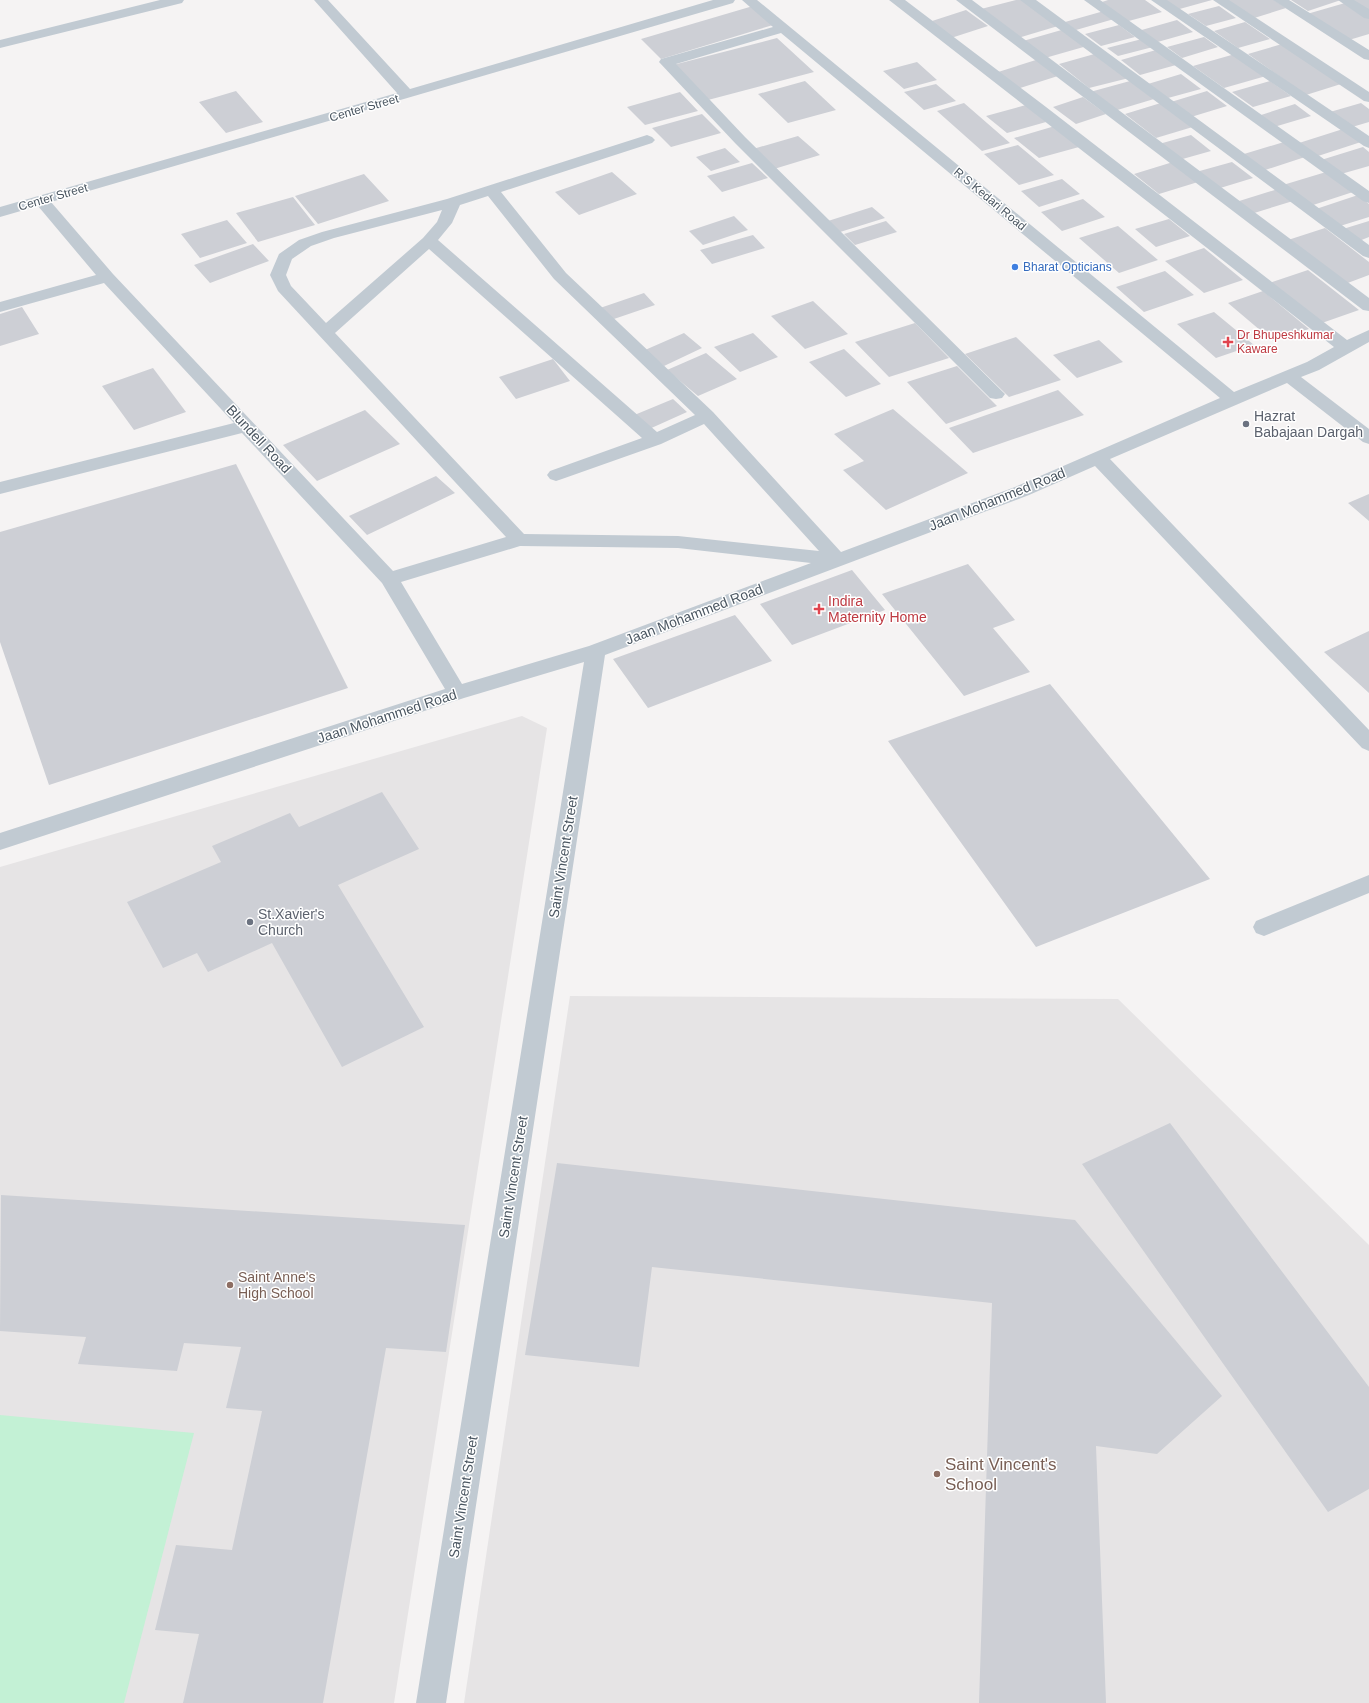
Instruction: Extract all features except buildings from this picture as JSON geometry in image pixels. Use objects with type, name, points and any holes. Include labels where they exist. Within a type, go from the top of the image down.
[{"type":"street","points":[[0,44],[177,0]]},
{"type":"street","points":[[320,0],[407,96]]},
{"type":"street","name":"Center Street","points":[[0,212],[407,96],[728,0]]},
{"type":"street","name":"R S Kedari Road","points":[[749,0],[1232,399]]},
{"type":"street","points":[[896,0],[1041,110],[1346,348]]},
{"type":"street","points":[[962,0],[1369,306]]},
{"type":"street","points":[[1027,0],[1369,253]]},
{"type":"street","points":[[1091,0],[1369,198]]},
{"type":"street","points":[[1158,0],[1369,143]]},
{"type":"street","points":[[1220,0],[1369,98]]},
{"type":"street","points":[[1280,0],[1369,56]]},
{"type":"street","points":[[1345,0],[1369,15]]},
{"type":"street","points":[[783,28],[666,62],[740,140],[996,394]]},
{"type":"street","points":[[519,540],[284,288],[278,275],[285,257],[305,244],[328,235],[453,202],[647,140]]},
{"type":"street","points":[[491,190],[560,276],[707,416],[838,560]]},
{"type":"street","name":"Blundell Road","points":[[41,200],[107,277],[389,579],[457,693]]},
{"type":"street","points":[[326,332],[429,241],[444,223],[453,202]]},
{"type":"street","points":[[429,241],[655,440]]},
{"type":"street","points":[[0,307],[107,277]]},
{"type":"street","name":"Jaan Mohammed Road","points":[[0,842],[457,693],[596,650],[1022,491],[1232,399],[1313,366],[1369,336]]},
{"type":"street","points":[[1289,376],[1369,438]]},
{"type":"street","points":[[556,475],[655,440],[707,416]]},
{"type":"street","points":[[0,488],[246,426]]},
{"type":"street","points":[[1098,458],[1369,743]]},
{"type":"street","points":[[389,579],[519,540],[678,542],[838,560]]},
{"type":"street","name":"Saint Vincent Street","points":[[431,1703],[596,650]]},
{"type":"street","points":[[1264,927],[1369,884]]},
{"type":"shaded area","name":"Saint Anne's High School","points":[[522,716],[547,728],[394,1703],[0,1703],[0,867]]},
{"type":"shaded area","name":"Saint Vincent's School","points":[[570,996],[1118,999],[1369,1245],[1369,1703],[464,1703]]},
{"type":"green space","points":[[0,1415],[194,1433],[124,1703],[0,1703]]},
{"type":"place","name":"Bharat Opticians","points":[[1015,267]]},
{"type":"place","name":"Dr Bhupeshkumar Kaware","points":[[1228,342]]},
{"type":"place","name":"Hazrat Babajaan Dargah","points":[[1246,424]]},
{"type":"place","name":"Indira Maternity Home","points":[[819,609]]},
{"type":"place","name":"St.Xavier's Church","points":[[250,922]]},
{"type":"place","name":"Saint Anne's High School","points":[[230,1285]]},
{"type":"place","name":"Saint Vincent's School","points":[[937,1474]]}]
